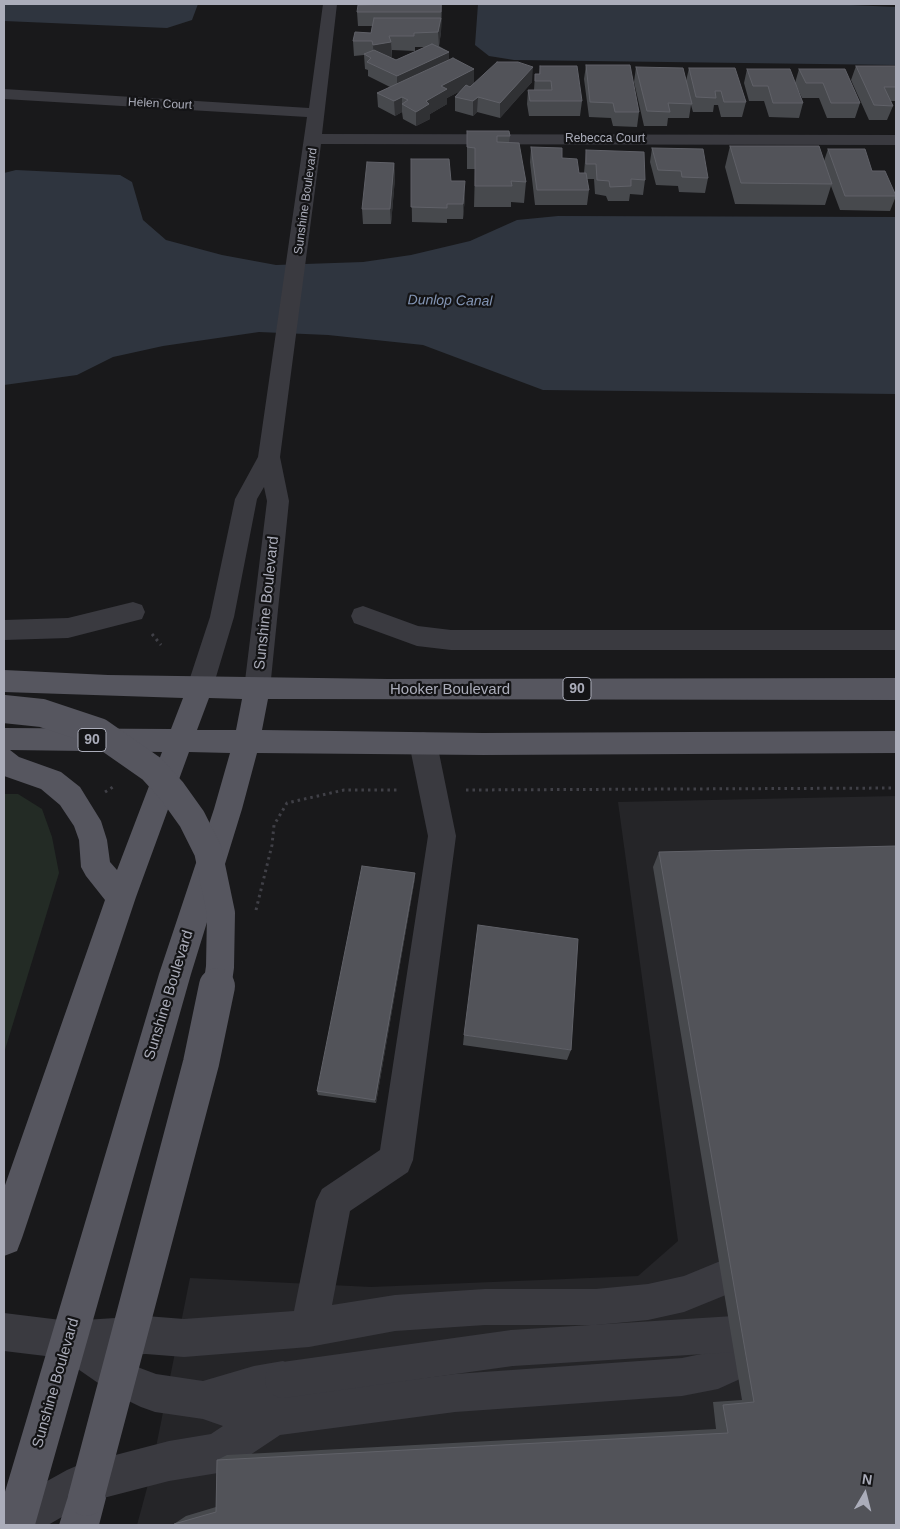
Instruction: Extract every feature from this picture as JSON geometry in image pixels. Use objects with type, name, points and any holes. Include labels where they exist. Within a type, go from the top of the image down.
[{"type":"main road","name":"Hooker Boulevard","points":[[4,681],[257,689],[896,689]]},
{"type":"main road","name":"Sunshine Boulevard","points":[[4,1238],[121,897],[200,688]]},
{"type":"main road","name":"Sunshine Boulevard","points":[[15,1523],[175,974],[228,809],[247,740],[257,689]]},
{"type":"main road","points":[[4,708],[42,714],[99,732],[152,770],[172,790],[192,819],[208,851],[221,913],[220,967],[204,1053],[85,1516]]},
{"type":"main road","name":"90","points":[[4,739],[639,745],[896,742]]},
{"type":"main road","points":[[4,760],[10,766],[51,780],[70,796],[87,821],[93,840],[96,867],[121,897]]},
{"type":"street","name":"Sunshine Boulevard","points":[[200,688],[222,617],[246,499],[268,457],[298,256],[330,4]]},
{"type":"street","name":"Helen Court","points":[[4,94],[317,113]]},
{"type":"street","name":"Rebecca Court","points":[[314,139],[896,140]]},
{"type":"street","name":"Sunshine Boulevard","points":[[257,689],[278,501],[268,457]]},
{"type":"street","points":[[4,630],[68,628],[133,612]]},
{"type":"street","points":[[363,616],[417,636],[451,640],[896,640]]},
{"type":"street","points":[[309,1328],[334,1201],[396,1160],[442,836],[424,743]]},
{"type":"street","points":[[69,1340],[127,1380],[155,1393],[204,1400],[248,1416],[278,1398],[455,1393],[682,1377],[718,1370],[790,1337],[756,1265],[749,1229]]},
{"type":"street","points":[[4,1332],[69,1340],[146,1335],[184,1338],[309,1328],[395,1313],[485,1306],[596,1306],[648,1302],[684,1294],[756,1265],[788,1249]]},
{"type":"street","points":[[15,1523],[81,1484],[169,1461],[218,1453],[278,1398]]},
{"type":"shaded area","points":[[4,794],[18,794],[42,809],[52,837],[59,873],[4,1053]]},
{"type":"shaded area","points":[[896,796],[896,1525],[137,1525],[150,1477],[190,1278],[371,1287],[638,1276],[678,1241],[618,802]]},
{"type":"water","points":[[4,4],[198,4],[192,20],[167,28],[4,21]]},
{"type":"water","points":[[478,4],[829,4],[896,7],[896,65],[514,60],[489,56],[475,45]]},
{"type":"water","name":"Dunlop Canal","points":[[16,170],[120,175],[132,182],[143,220],[166,240],[222,255],[276,265],[363,262],[411,255],[470,241],[517,220],[558,216],[896,217],[896,394],[543,390],[423,345],[328,335],[259,332],[163,346],[113,357],[77,375],[4,385],[4,173]]},
{"type":"building","points":[[441,4],[441,12],[357,12],[358,5]]},
{"type":"building","points":[[374,18],[441,18],[438,32],[414,33],[414,36],[389,36],[391,42],[373,45],[372,41],[353,41],[355,32],[371,33]]},
{"type":"building","points":[[432,44],[449,52],[397,76],[367,62],[371,58],[364,54],[374,50],[396,60]]},
{"type":"building","points":[[453,58],[474,69],[441,86],[447,89],[426,101],[429,104],[416,112],[402,104],[408,100],[402,97],[394,101],[377,93]]},
{"type":"building","points":[[497,62],[518,62],[533,67],[500,103],[478,97],[473,101],[455,97],[466,85],[470,87]]},
{"type":"building","points":[[586,65],[630,65],[639,112],[615,112],[613,103],[590,102]]},
{"type":"building","points":[[540,66],[577,66],[582,101],[530,101],[528,90],[552,90],[551,81],[535,81],[535,74],[540,74]]},
{"type":"building","points":[[856,66],[896,66],[896,87],[884,87],[893,106],[874,105]]},
{"type":"building","points":[[636,67],[683,68],[692,104],[668,103],[670,112],[647,111]]},
{"type":"building","points":[[689,68],[735,68],[746,102],[724,102],[721,91],[715,91],[716,98],[696,97]]},
{"type":"building","points":[[747,69],[790,69],[803,103],[773,103],[768,86],[753,86]]},
{"type":"building","points":[[799,69],[845,69],[860,103],[831,103],[823,83],[806,83]]},
{"type":"building","points":[[467,131],[509,131],[510,136],[497,136],[497,142],[519,143],[526,182],[511,181],[512,186],[475,186],[475,148],[467,147]]},
{"type":"building","points":[[730,146],[819,146],[832,184],[741,183]]},
{"type":"building","points":[[531,147],[562,148],[562,158],[577,159],[579,173],[586,173],[589,190],[537,190]]},
{"type":"building","points":[[652,148],[703,149],[708,178],[682,177],[681,171],[658,170]]},
{"type":"building","points":[[828,149],[865,149],[872,171],[885,171],[896,196],[845,196]]},
{"type":"building","points":[[586,150],[644,152],[645,180],[631,179],[631,186],[610,187],[609,181],[597,180],[596,164],[586,164]]},
{"type":"building","points":[[411,159],[449,159],[451,181],[465,181],[463,204],[447,204],[447,208],[411,207]]},
{"type":"building","points":[[367,162],[394,163],[390,209],[362,209]]},
{"type":"building","points":[[896,846],[896,1525],[173,1525],[216,1512],[217,1460],[728,1433],[723,1405],[754,1402],[659,852]]},
{"type":"building","points":[[362,866],[415,873],[375,1100],[317,1091]]},
{"type":"building","points":[[478,925],[578,939],[571,1050],[464,1035]]}]
